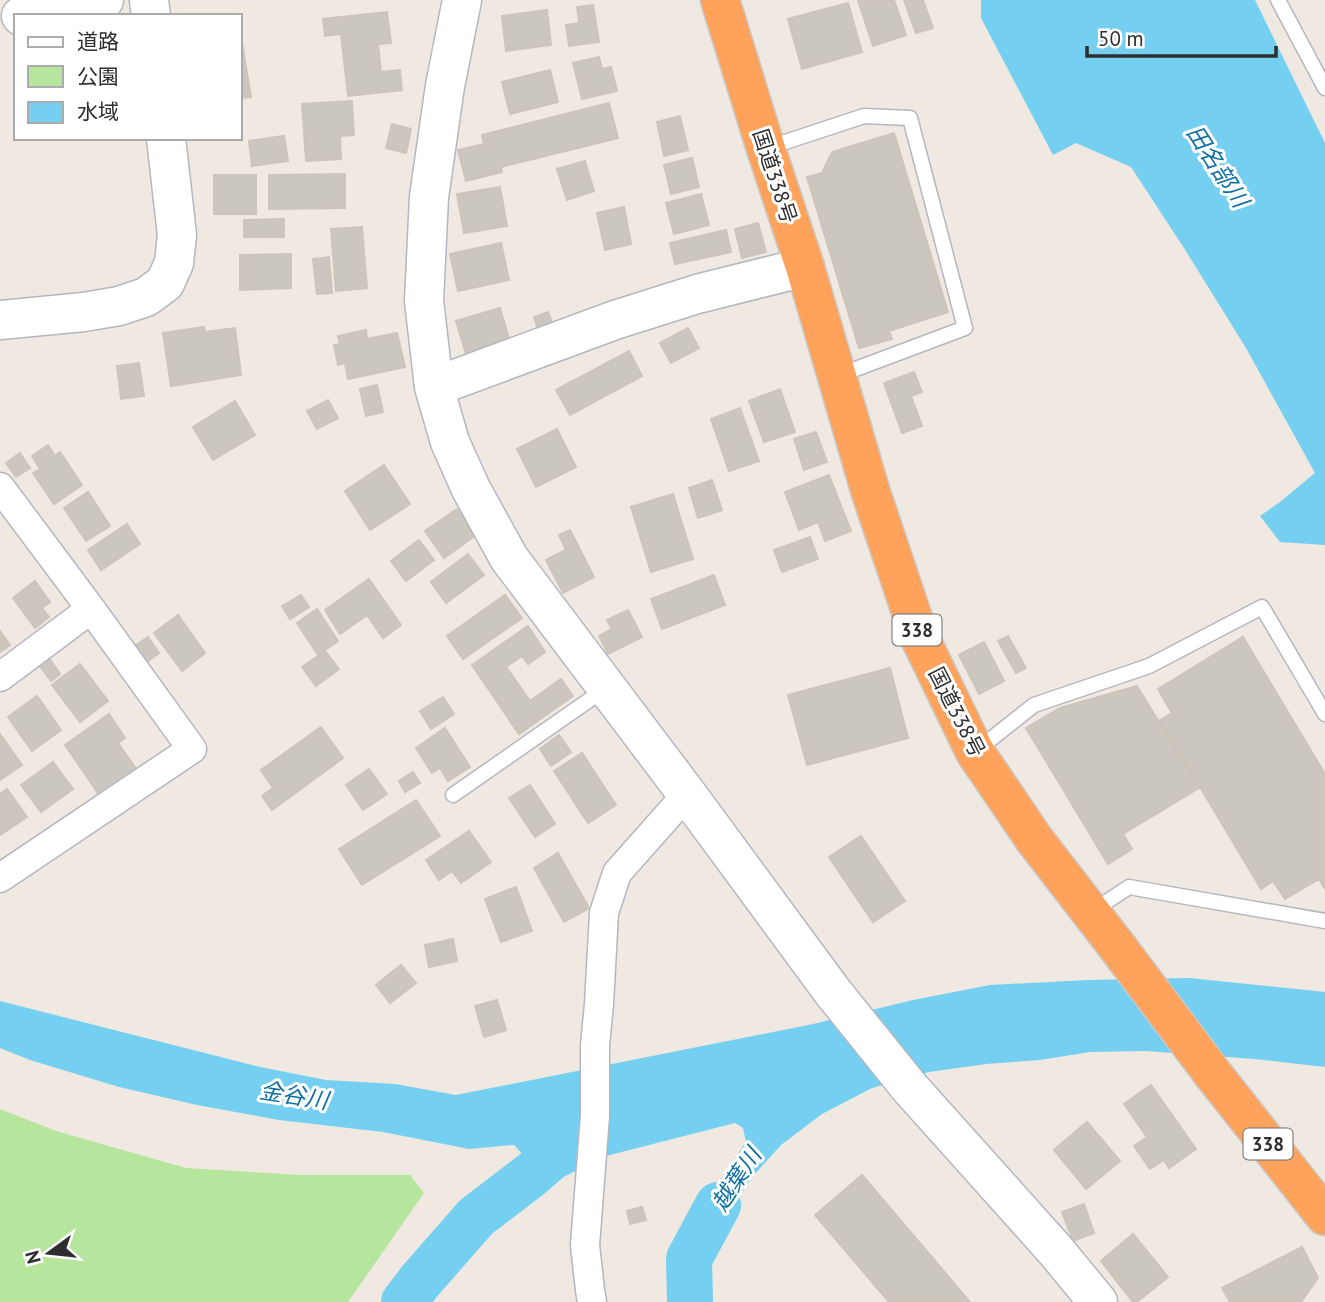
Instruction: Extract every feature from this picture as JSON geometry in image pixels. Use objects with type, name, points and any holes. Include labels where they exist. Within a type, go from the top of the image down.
[{"type":"highway","name":"国道338号","points":[[720,0],[804,267],[870,490],[919,636],[975,752],[1034,839],[1325,1216]]},
{"type":"street","points":[[31,14],[104,0]]},
{"type":"street","points":[[462,0],[445,86],[429,197],[424,301],[434,387],[450,442],[471,489],[509,558],[832,991],[910,1088],[1056,1251],[1098,1302]]},
{"type":"street","points":[[0,320],[119,306],[146,297],[165,283],[174,263],[177,235],[166,140]]},
{"type":"street","points":[[434,387],[638,313],[697,294],[804,267]]},
{"type":"street","points":[[0,487],[192,749],[0,878]]},
{"type":"street","points":[[0,677],[92,609]]},
{"type":"street","points":[[592,1302],[585,1245],[595,1116],[595,1045],[604,913],[617,873],[687,794]]},
{"type":"lane","points":[[1278,0],[1325,88]]},
{"type":"lane","points":[[765,149],[864,116],[910,118],[965,328],[836,376]]},
{"type":"lane","points":[[975,752],[1034,705],[1149,666],[1262,607],[1325,714]]},
{"type":"lane","points":[[453,795],[606,688]]},
{"type":"lane","points":[[1091,912],[1129,887],[1325,921]]},
{"type":"green space","points":[[0,1109],[56,1131],[186,1168],[300,1175],[410,1175],[424,1193],[348,1302],[0,1302]]},
{"type":"water","name":"田名部川","points":[[981,0],[1255,0],[1325,143],[1325,545],[1280,542],[1260,516],[1315,473],[1246,348],[1131,167],[1076,143],[1053,155],[981,18]]},
{"type":"water","points":[[1189,978],[1325,992],[1325,1067],[1146,1051],[1090,1052],[929,1072],[872,1088],[822,1114],[781,1145],[753,1176],[703,1252],[689,1259],[690,1229],[746,1142],[743,1128],[735,1123],[606,1156],[539,1189],[531,1175],[527,1159],[514,1145],[469,1149],[383,1132],[279,1120],[197,1105],[119,1087],[0,1048],[0,1001],[260,1067],[326,1080],[395,1084],[456,1095],[813,1024],[990,985]]},
{"type":"building","points":[[858,0],[894,0],[906,35],[873,46]]},
{"type":"building","points":[[904,0],[923,0],[933,28],[916,33]]},
{"type":"building","points":[[848,3],[862,52],[802,69],[788,19]]},
{"type":"building","points":[[593,5],[599,42],[569,46],[566,25],[579,23],[577,7]]},
{"type":"building","points":[[547,10],[551,45],[506,51],[502,16]]},
{"type":"building","points":[[387,12],[391,43],[378,44],[381,72],[400,70],[402,90],[348,96],[341,34],[325,36],[323,19]]},
{"type":"building","points":[[242,43],[251,97],[242,98]]},
{"type":"building","points":[[599,57],[602,69],[611,67],[617,91],[582,99],[573,63]]},
{"type":"building","points":[[550,70],[558,102],[510,114],[502,82]]},
{"type":"building","points":[[352,101],[354,135],[340,136],[341,159],[306,161],[302,104]]},
{"type":"building","points":[[609,103],[618,138],[501,167],[502,172],[466,181],[458,150],[484,144],[482,135]]},
{"type":"building","points":[[680,116],[688,150],[664,156],[657,122]]},
{"type":"building","points":[[392,124],[411,129],[406,153],[386,148]]},
{"type":"building","points":[[894,133],[948,312],[889,331],[892,339],[859,348],[807,177],[822,173],[832,152]]},
{"type":"building","points":[[284,136],[288,161],[252,166],[249,141]]},
{"type":"building","points":[[692,158],[699,187],[671,194],[664,165]]},
{"type":"building","points":[[585,161],[594,191],[567,200],[557,169]]},
{"type":"building","points":[[345,174],[345,208],[269,209],[269,175]]},
{"type":"building","points":[[214,175],[256,175],[256,214],[214,214]]},
{"type":"building","points":[[500,187],[507,226],[464,233],[457,194]]},
{"type":"building","points":[[701,194],[709,225],[674,234],[666,203]]},
{"type":"building","points":[[624,207],[631,244],[605,250],[597,213]]},
{"type":"building","points":[[284,219],[284,237],[244,237],[244,220]]},
{"type":"building","points":[[758,223],[766,252],[742,258],[735,229]]},
{"type":"building","points":[[362,227],[367,288],[336,291],[331,229]]},
{"type":"building","points":[[726,230],[731,252],[675,264],[670,243]]},
{"type":"building","points":[[501,243],[509,280],[458,291],[450,254]]},
{"type":"building","points":[[291,254],[291,288],[240,290],[240,255]]},
{"type":"building","points":[[329,257],[332,293],[317,294],[313,259]]},
{"type":"building","points":[[500,308],[510,342],[466,354],[456,321]]},
{"type":"building","points":[[548,312],[556,333],[541,338],[534,317]]},
{"type":"building","points":[[204,327],[205,332],[235,328],[241,375],[171,386],[163,333]]},
{"type":"building","points":[[688,328],[699,348],[671,363],[660,343]]},
{"type":"building","points":[[366,330],[367,339],[397,333],[405,367],[348,379],[345,363],[338,365],[334,345],[340,344],[338,336]]},
{"type":"building","points":[[629,351],[642,376],[570,415],[556,390]]},
{"type":"building","points":[[139,363],[144,396],[121,399],[117,366]]},
{"type":"building","points":[[914,372],[922,392],[911,396],[922,426],[902,433],[884,383]]},
{"type":"building","points":[[377,385],[383,412],[366,416],[360,389]]},
{"type":"building","points":[[780,389],[795,432],[764,442],[749,401]]},
{"type":"building","points":[[328,400],[338,418],[317,429],[307,411]]},
{"type":"building","points":[[235,401],[255,435],[213,460],[193,427]]},
{"type":"building","points":[[740,408],[759,461],[729,471],[711,419]]},
{"type":"building","points":[[557,429],[576,467],[536,487],[517,449]]},
{"type":"building","points":[[816,432],[827,462],[804,470],[794,439]]},
{"type":"building","points":[[48,445],[55,456],[60,452],[82,485],[54,504],[33,473],[40,469],[32,456]]},
{"type":"building","points":[[20,453],[30,468],[16,477],[6,463]]},
{"type":"building","points":[[384,465],[410,504],[370,530],[345,491]]},
{"type":"building","points":[[829,475],[851,531],[825,541],[818,522],[799,530],[785,492]]},
{"type":"building","points":[[712,480],[722,510],[698,518],[689,488]]},
{"type":"building","points":[[88,492],[110,526],[86,541],[64,508]]},
{"type":"building","points":[[673,494],[693,559],[651,572],[631,507]]},
{"type":"building","points":[[457,509],[476,535],[444,558],[425,531]]},
{"type":"building","points":[[127,524],[140,544],[101,570],[88,550]]},
{"type":"building","points":[[570,530],[594,577],[563,593],[546,560],[566,550],[559,535]]},
{"type":"building","points":[[810,537],[818,559],[782,572],[774,550]]},
{"type":"building","points":[[419,540],[434,560],[406,581],[391,561]]},
{"type":"building","points":[[468,554],[484,575],[446,603],[431,582]]},
{"type":"building","points":[[714,575],[725,605],[662,629],[651,599]]},
{"type":"building","points":[[369,579],[401,625],[383,638],[367,615],[340,634],[325,610]]},
{"type":"building","points":[[35,581],[50,602],[42,608],[49,617],[35,628],[13,598]]},
{"type":"building","points":[[301,595],[309,607],[290,619],[282,606]]},
{"type":"building","points":[[505,595],[522,618],[463,659],[447,636]]},
{"type":"building","points":[[317,609],[338,641],[318,655],[297,623]]},
{"type":"building","points":[[628,610],[642,637],[608,654],[599,636],[612,629],[607,620]]},
{"type":"building","points":[[178,615],[205,653],[182,671],[154,633]]},
{"type":"building","points":[[528,626],[545,652],[528,664],[522,656],[506,667],[530,701],[561,679],[573,696],[519,734],[472,665]]},
{"type":"building","points":[[0,631],[10,645],[0,652]]},
{"type":"building","points":[[1008,636],[1026,668],[1016,673],[998,641]]},
{"type":"building","points":[[148,637],[159,653],[147,662],[135,646]]},
{"type":"building","points":[[1243,637],[1325,774],[1325,889],[1319,879],[1285,899],[1273,881],[1261,889],[1160,720],[1172,713],[1158,689]]},
{"type":"building","points":[[984,642],[1004,681],[979,694],[959,655]]},
{"type":"building","points":[[325,651],[339,669],[316,686],[302,667]]},
{"type":"building","points":[[49,658],[60,674],[51,681],[39,665]]},
{"type":"building","points":[[80,664],[108,701],[80,722],[52,685]]},
{"type":"building","points":[[890,668],[908,738],[807,765],[788,695]]},
{"type":"building","points":[[1137,686],[1199,788],[1123,834],[1132,849],[1108,864],[1026,728],[1060,708]]},
{"type":"building","points":[[37,696],[61,730],[32,751],[8,717]]},
{"type":"building","points":[[443,697],[454,714],[431,729],[420,711]]},
{"type":"building","points":[[109,714],[125,738],[118,743],[137,770],[100,796],[65,745]]},
{"type":"building","points":[[321,727],[343,758],[272,810],[262,796],[273,788],[261,770]]},
{"type":"building","points":[[445,728],[470,767],[448,781],[440,768],[432,773],[416,748]]},
{"type":"building","points":[[0,734],[22,765],[0,780]]},
{"type":"building","points":[[559,735],[571,752],[551,766],[540,749]]},
{"type":"building","points":[[582,753],[616,805],[588,823],[554,771]]},
{"type":"building","points":[[53,762],[73,789],[41,812],[21,785]]},
{"type":"building","points":[[369,769],[387,794],[363,810],[346,785]]},
{"type":"building","points":[[413,772],[420,783],[405,792],[399,781]]},
{"type":"building","points":[[530,785],[555,824],[535,837],[509,798]]},
{"type":"building","points":[[7,789],[27,817],[0,835],[0,794]]},
{"type":"building","points":[[416,800],[440,836],[362,885],[339,849]]},
{"type":"building","points":[[469,831],[491,862],[461,883],[452,871],[439,880],[426,860]]},
{"type":"building","points":[[861,836],[905,901],[873,922],[829,857]]},
{"type":"building","points":[[558,853],[589,908],[564,922],[534,868]]},
{"type":"building","points":[[516,887],[532,931],[501,942],[485,899]]},
{"type":"building","points":[[453,939],[457,961],[429,967],[425,945]]},
{"type":"building","points":[[401,965],[416,983],[390,1003],[376,985]]},
{"type":"building","points":[[497,1000],[506,1030],[484,1037],[475,1006]]},
{"type":"building","points":[[1151,1085],[1196,1149],[1169,1168],[1164,1160],[1150,1169],[1134,1146],[1147,1137],[1124,1104]]},
{"type":"building","points":[[1087,1122],[1120,1161],[1086,1189],[1054,1150]]},
{"type":"building","points":[[862,1175],[970,1302],[889,1302],[815,1215]]},
{"type":"building","points":[[1084,1204],[1094,1233],[1073,1241],[1062,1212]]},
{"type":"building","points":[[642,1207],[646,1220],[630,1224],[627,1211]]},
{"type":"building","points":[[1133,1234],[1168,1277],[1137,1302],[1133,1302],[1101,1261]]},
{"type":"building","points":[[1302,1247],[1318,1278],[1301,1302],[1230,1302],[1222,1288]]},
{"type":"waterway","name":"金谷川","points":[[404,1302],[476,1217],[531,1175],[579,1133]]},
{"type":"waterway","name":"越葉川","points":[[690,1302],[689,1259],[718,1205]]}]
